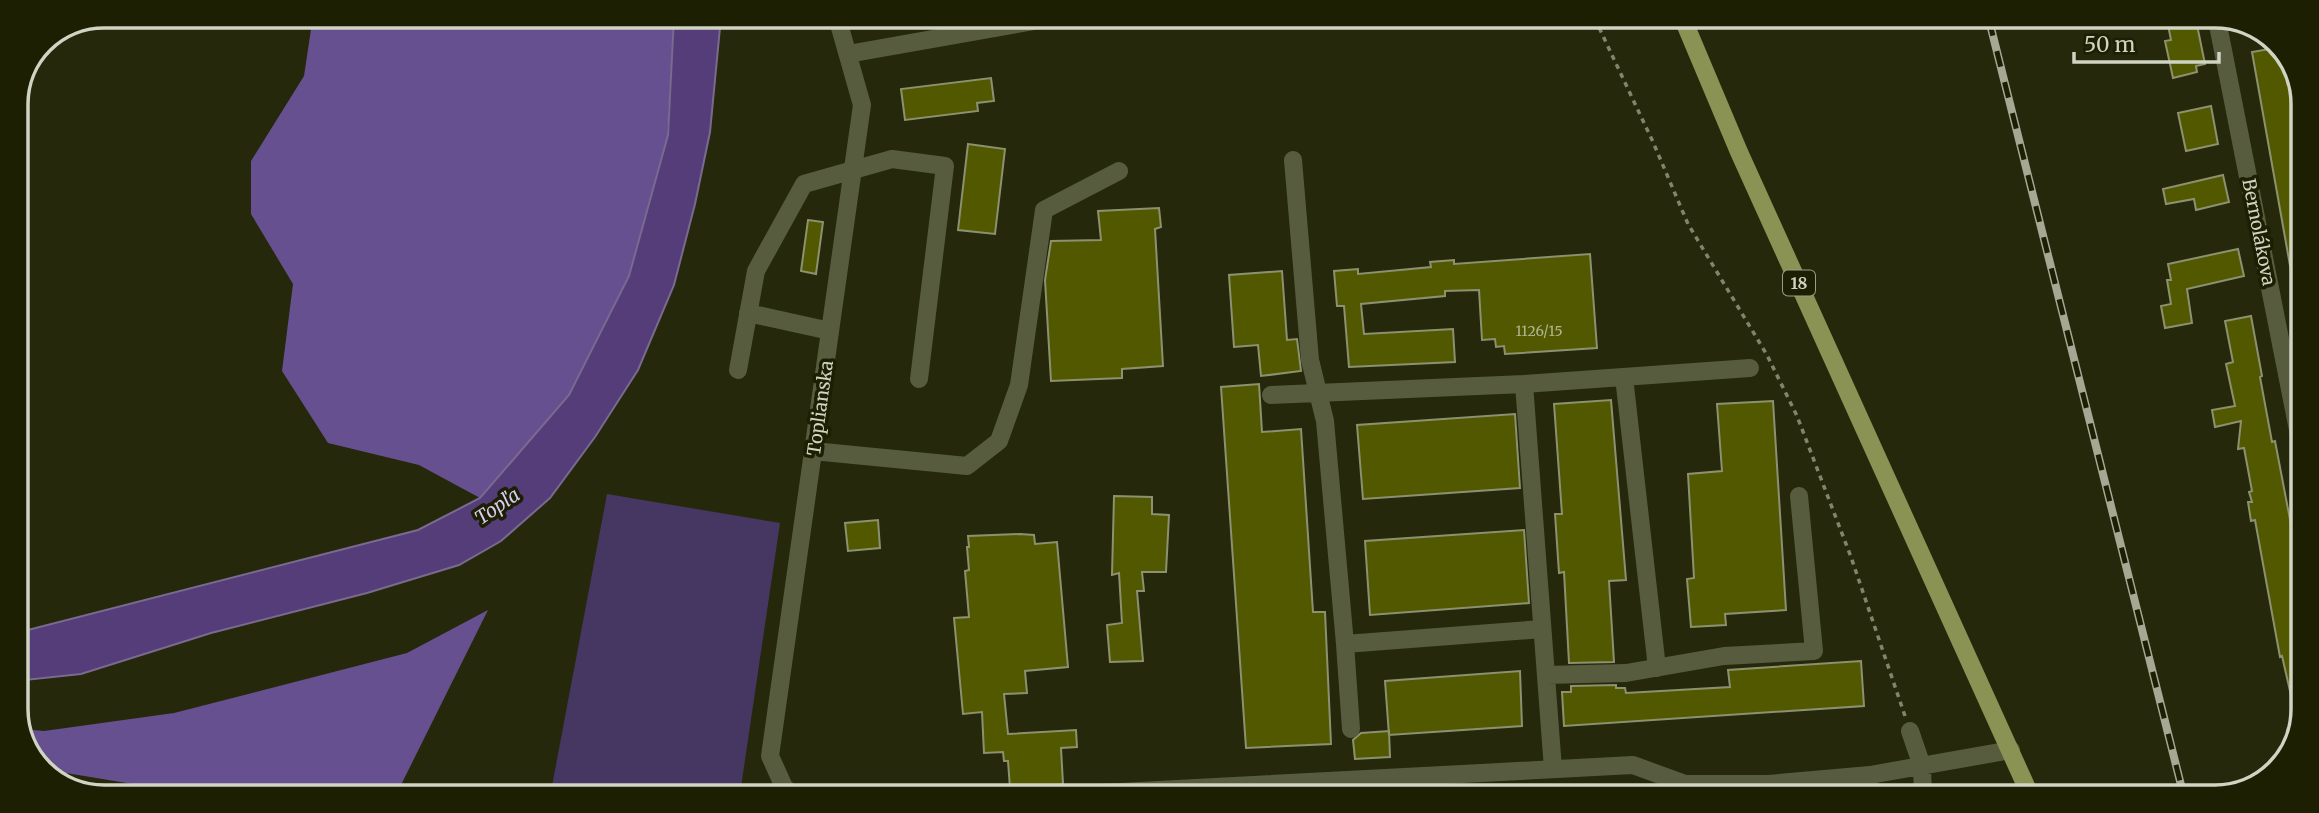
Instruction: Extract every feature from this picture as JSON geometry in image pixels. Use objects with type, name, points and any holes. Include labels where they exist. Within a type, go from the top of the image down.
[{"type":"main road","name":"18","points":[[1687,28],[1740,152],[2026,785]]},
{"type":"street","name":"Toplianska","points":[[782,785],[771,756],[862,105],[841,28]]},
{"type":"street","points":[[848,54],[995,28]]},
{"type":"street","name":"Bernolákova","points":[[2219,28],[2291,394]]},
{"type":"street","points":[[738,370],[756,271],[804,184],[892,159],[945,166],[919,379]]},
{"type":"street","points":[[1293,160],[1310,360],[1325,421],[1351,729]]},
{"type":"street","points":[[813,451],[967,466],[999,441],[1019,385],[1044,210],[1119,171]]},
{"type":"street","points":[[748,313],[831,331]]},
{"type":"street","points":[[1271,395],[1524,384],[1750,368]]},
{"type":"street","points":[[1624,377],[1657,668]]},
{"type":"street","points":[[1524,384],[1553,769]]},
{"type":"street","points":[[1546,675],[1626,673],[1724,656],[1814,651],[1798,496]]},
{"type":"street","points":[[1345,644],[1542,629]]},
{"type":"street","points":[[1910,731],[1922,766],[1923,785]]},
{"type":"street","points":[[1803,785],[2011,750]]},
{"type":"street","points":[[1251,785],[1633,765],[1685,784],[1699,785]]},
{"type":"street","points":[[1870,775],[1870,785]]},
{"type":"shaded area","points":[[311,28],[673,28],[667,139],[629,276],[569,395],[480,498],[419,465],[328,443],[282,371],[293,284],[251,214],[251,161],[304,76]]},
{"type":"shaded area","points":[[607,494],[780,523],[741,785],[552,785]]},
{"type":"shaded area","points":[[488,610],[401,785],[139,785],[63,773],[50,763],[38,747],[31,730],[44,731],[174,713],[407,653]]},
{"type":"water","name":"Topľa","points":[[673,28],[720,28],[710,132],[695,204],[674,285],[638,370],[595,437],[550,498],[501,541],[459,565],[367,593],[211,633],[81,674],[28,680],[28,630],[418,530],[480,498],[569,395],[629,276],[668,135]]},
{"type":"building","points":[[2169,28],[2198,28],[2205,64],[2196,66],[2197,72],[2173,78],[2165,41],[2171,40]]},
{"type":"building","points":[[2269,50],[2283,70],[2290,89],[2291,271],[2252,52]]},
{"type":"building","points":[[991,78],[994,101],[977,103],[978,111],[905,120],[901,89]]},
{"type":"building","points":[[2211,106],[2218,144],[2186,151],[2178,113]]},
{"type":"building","points":[[968,144],[1005,149],[995,234],[958,230]]},
{"type":"building","points":[[2223,175],[2229,202],[2196,210],[2194,199],[2166,204],[2163,189]]},
{"type":"building","points":[[1159,208],[1161,227],[1155,229],[1163,366],[1122,369],[1122,378],[1051,381],[1045,280],[1051,241],[1101,240],[1098,211]]},
{"type":"building","points":[[808,220],[823,222],[816,274],[801,271]]},
{"type":"building","points":[[2238,249],[2244,276],[2187,289],[2192,323],[2165,328],[2161,306],[2171,304],[2167,280],[2171,280],[2168,264]]},
{"type":"building","points":[[1590,254],[1597,348],[1505,354],[1504,346],[1496,347],[1495,339],[1482,340],[1479,290],[1445,291],[1445,296],[1361,304],[1364,334],[1453,329],[1455,362],[1349,367],[1344,306],[1337,306],[1334,271],[1358,269],[1358,274],[1431,267],[1430,262],[1454,260],[1454,264]]},
{"type":"building","points":[[1282,271],[1287,340],[1297,339],[1301,371],[1261,376],[1258,345],[1234,347],[1229,275]]},
{"type":"building","points":[[2251,316],[2272,442],[2275,441],[2291,525],[2291,695],[2282,656],[2280,657],[2255,520],[2251,521],[2248,502],[2252,502],[2249,492],[2252,491],[2244,448],[2238,449],[2241,421],[2215,427],[2212,410],[2235,406],[2226,364],[2233,362],[2225,321]]},
{"type":"building","points":[[1259,384],[1262,432],[1301,429],[1313,612],[1325,612],[1331,744],[1246,748],[1221,387]]},
{"type":"building","points":[[1611,400],[1626,580],[1609,581],[1614,662],[1569,663],[1564,572],[1559,573],[1555,514],[1562,514],[1554,404]]},
{"type":"building","points":[[1773,401],[1786,610],[1725,614],[1726,625],[1691,627],[1687,579],[1694,578],[1688,474],[1722,471],[1717,404]]},
{"type":"building","points":[[1515,414],[1520,488],[1363,499],[1357,425]]},
{"type":"building","points":[[1114,496],[1152,497],[1152,514],[1169,515],[1166,572],[1142,572],[1144,591],[1137,591],[1143,661],[1110,662],[1107,625],[1122,623],[1119,573],[1112,575]]},
{"type":"building","points":[[878,520],[880,548],[848,551],[845,523]]},
{"type":"building","points":[[1524,530],[1529,603],[1370,615],[1365,541]]},
{"type":"building","points":[[1020,534],[1034,535],[1035,544],[1057,542],[1068,667],[1025,671],[1027,693],[1004,694],[1008,734],[1076,730],[1077,747],[1061,748],[1063,784],[1010,785],[1008,761],[1004,761],[1003,752],[984,753],[982,712],[963,714],[954,618],[969,617],[965,571],[969,570],[968,536]]},
{"type":"building","points":[[1861,661],[1864,706],[1564,726],[1562,692],[1571,692],[1571,686],[1616,685],[1616,688],[1625,688],[1626,693],[1730,687],[1728,670]]},
{"type":"building","points":[[1520,671],[1522,726],[1389,735],[1385,681]]},
{"type":"building","points":[[1389,731],[1390,757],[1355,759],[1353,740],[1361,733]]},
{"type":"railway","points":[[1991,28],[2181,785]]}]
